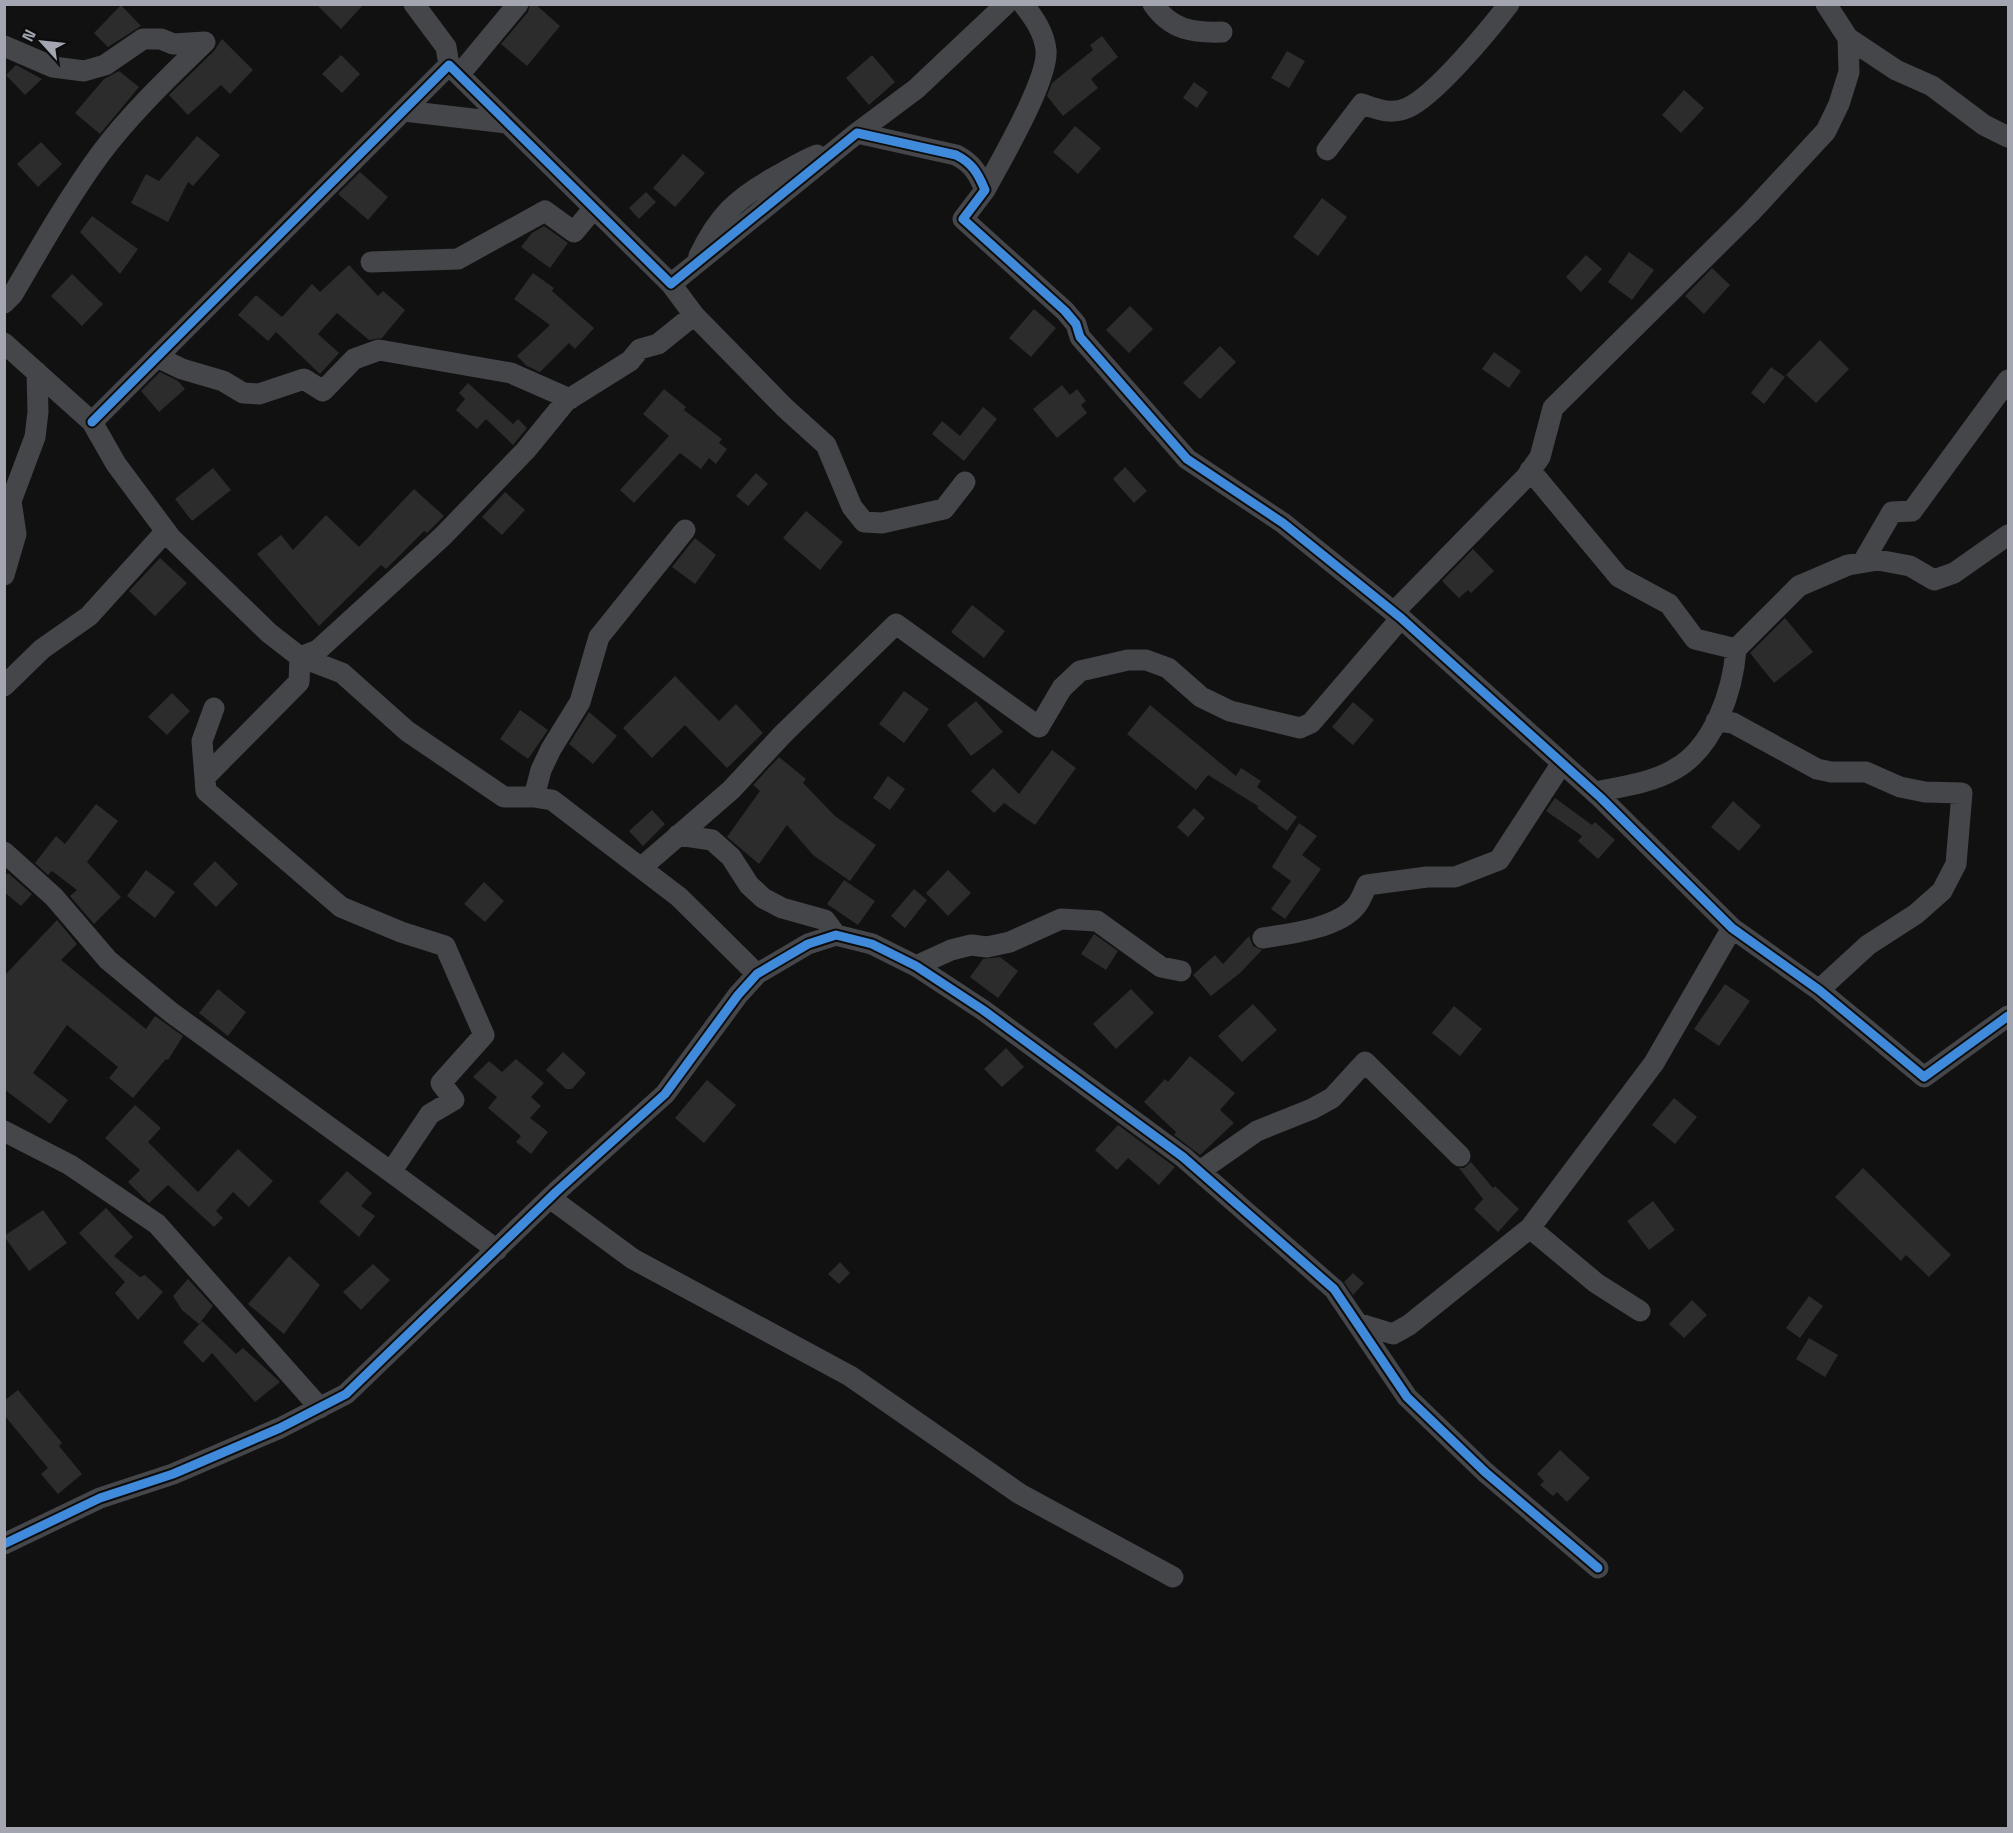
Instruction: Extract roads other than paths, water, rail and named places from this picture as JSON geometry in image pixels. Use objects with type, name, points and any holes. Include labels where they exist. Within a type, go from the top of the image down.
[{"type":"street","points":[[414,4],[446,47],[454,70],[671,284],[694,315],[784,407],[826,445],[852,507],[864,522],[882,523],[944,508],[965,482]]},
{"type":"street","points":[[92,422],[404,111],[454,70],[518,4]]},
{"type":"street","points":[[671,284],[836,149],[916,89],[1006,4]]},
{"type":"street","points":[[1023,4],[1043,33],[1046,52],[1044,68],[1019,126],[985,190],[963,219],[1065,311],[1076,324],[1080,337],[1187,459],[1283,523],[1397,615],[1595,792],[1732,928],[1819,990],[1924,1077],[2008,1016]]},
{"type":"street","points":[[1153,4],[1170,23],[1185,31],[1222,32]]},
{"type":"street","points":[[1327,150],[1362,104],[1386,112],[1407,108],[1430,92],[1484,35],[1509,4]]},
{"type":"street","points":[[1826,4],[1848,38],[1896,70],[1932,86],[1984,125],[2008,137]]},
{"type":"street","points":[[642,867],[731,790],[783,734],[896,624],[1039,727],[1062,688],[1080,671],[1128,660],[1146,660],[1168,668],[1201,697],[1230,711],[1299,728],[1311,723],[1397,615],[1540,457],[1553,408],[1751,212],[1826,131],[1839,104],[1849,72],[1848,38]]},
{"type":"street","points":[[4,45],[53,67],[84,71],[105,65],[143,39],[160,39],[173,44],[205,42],[154,92],[102,152],[64,208],[14,294],[4,303]]},
{"type":"street","points":[[404,111],[507,123]]},
{"type":"street","points":[[857,133],[956,155],[969,162],[978,174],[985,190]]},
{"type":"street","points":[[371,262],[458,260],[544,211],[574,232],[594,208]]},
{"type":"street","points":[[300,657],[318,650],[443,536],[526,450],[570,399],[630,361],[640,349],[658,344],[694,315]]},
{"type":"street","points":[[4,343],[92,422],[116,464],[166,531],[269,633],[300,657],[342,673],[407,731],[504,797],[534,796],[552,800],[642,867],[703,918],[757,974]]},
{"type":"street","points":[[157,357],[182,369],[223,381],[243,393],[259,394],[304,379],[323,391],[354,359],[379,350],[511,374],[570,399]]},
{"type":"street","points":[[4,575],[16,534],[11,501],[35,437],[38,412],[37,372]]},
{"type":"street","points":[[1863,562],[1892,512],[1912,511],[2008,380]]},
{"type":"street","points":[[1530,470],[1619,577],[1669,604],[1695,639],[1736,649]]},
{"type":"street","points":[[534,796],[541,770],[551,749],[580,702],[599,637],[685,530]]},
{"type":"street","points":[[4,686],[42,649],[89,616],[166,531]]},
{"type":"street","points":[[1595,792],[1633,784],[1675,770],[1699,750],[1716,721],[1734,675],[1736,649],[1799,586],[1848,565],[1878,560],[1910,566],[1934,580],[1954,573],[2008,535]]},
{"type":"street","points":[[207,776],[299,682],[300,657]]},
{"type":"street","points":[[214,708],[202,741],[207,776],[206,791],[341,907],[401,932],[445,946],[484,1035],[441,1083],[454,1100],[430,1114],[391,1172]]},
{"type":"street","points":[[1716,721],[1733,723],[1816,769],[1831,772],[1866,772],[1900,787],[1925,792],[1962,793],[1956,864],[1942,891],[1916,915],[1868,945],[1819,990]]},
{"type":"street","points":[[1263,939],[1304,932],[1340,917],[1356,906],[1367,885],[1427,877],[1455,877],[1499,860],[1562,763]]},
{"type":"street","points":[[678,835],[712,840],[731,857],[749,885],[763,898],[782,908],[825,920],[836,935]]},
{"type":"street","points":[[4,852],[54,897],[108,960],[172,1013],[497,1250]]},
{"type":"street","points":[[916,966],[951,950],[971,945],[987,947],[1010,942],[1061,919],[1097,921],[1161,967],[1181,971]]},
{"type":"street","points":[[1357,1323],[1393,1334],[1409,1325],[1530,1228],[1654,1063],[1732,928]]},
{"type":"street","points":[[4,1544],[100,1498],[173,1474],[346,1394],[550,1198],[665,1094],[738,995],[757,974],[808,944],[836,935],[872,944],[916,966],[983,1010],[1200,1171],[1334,1289],[1407,1397],[1485,1472],[1598,1568]]},
{"type":"street","points":[[1200,1171],[1257,1131],[1312,1109],[1332,1098],[1365,1062],[1460,1156]]},
{"type":"street","points":[[4,1131],[70,1165],[157,1224],[320,1408]]},
{"type":"street","points":[[550,1198],[633,1259],[850,1376],[1020,1494],[1173,1577]]},
{"type":"street","points":[[1530,1228],[1596,1283],[1640,1311]]}]
